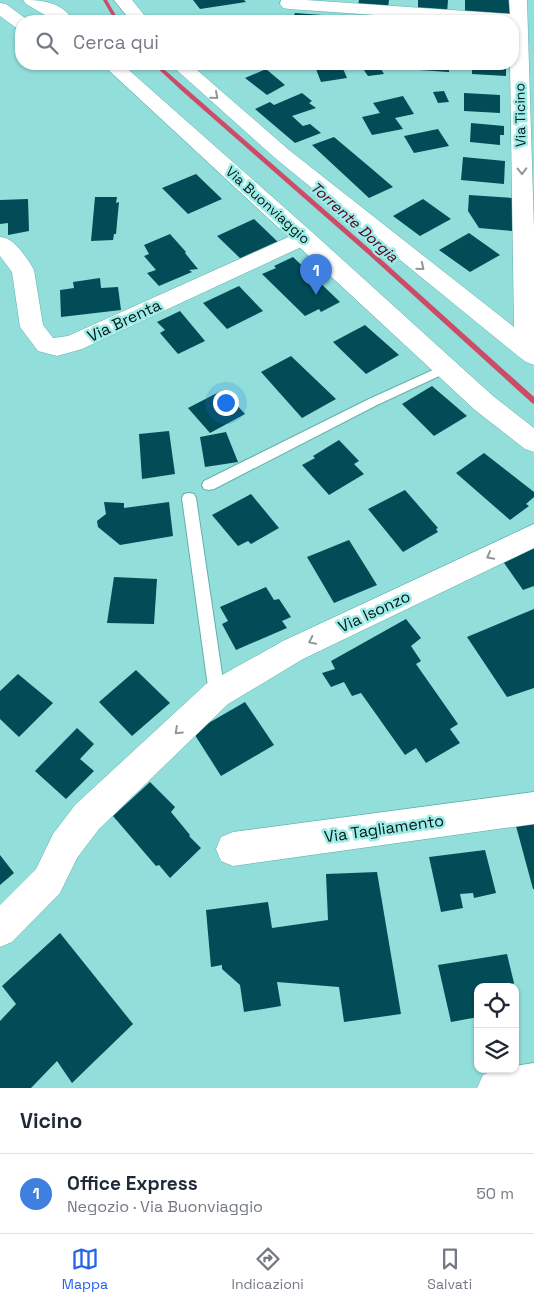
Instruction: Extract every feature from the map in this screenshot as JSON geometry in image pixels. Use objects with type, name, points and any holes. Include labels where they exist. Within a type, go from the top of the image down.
[{"type":"street","points":[[32,0],[59,12]]},
{"type":"street","points":[[123,0],[135,15]]},
{"type":"street","points":[[290,0],[289,4],[446,15]]},
{"type":"street","name":"Via Ticino","points":[[518,0],[518,15]]},
{"type":"street","points":[[0,8],[15,19]]},
{"type":"street","name":"Via Ticino","points":[[519,48],[530,353]]},
{"type":"street","name":"Via Buonviaggio","points":[[118,70],[304,237],[484,403],[534,442]]},
{"type":"street","points":[[186,70],[282,154],[530,353]]},
{"type":"street","name":"Via Brenta","points":[[2,244],[23,270],[32,327],[46,345],[57,347],[81,340],[304,237]]},
{"type":"street","name":"Via Isonzo","points":[[0,930],[48,881],[65,846],[87,817],[218,694],[292,650],[534,535]]},
{"type":"street","name":"Via Tagliamento","points":[[233,849],[534,808]]},
{"type":"street","points":[[496,1088],[534,1082]]},
{"type":"lane","points":[[209,485],[372,402],[446,368]]},
{"type":"lane","points":[[189,498],[218,694]]},
{"type":"building","points":[[193,0],[244,0],[246,2],[200,9]]},
{"type":"building","points":[[359,0],[389,0],[388,8],[358,6]]},
{"type":"building","points":[[418,0],[448,0],[447,13],[418,11]]},
{"type":"building","points":[[465,0],[512,0],[512,15],[465,14]]},
{"type":"building","points":[[295,13],[322,15],[294,15]]},
{"type":"building","points":[[267,70],[285,85],[267,95],[245,78]]},
{"type":"building","points":[[316,70],[344,70],[347,78],[321,82]]},
{"type":"building","points":[[364,70],[382,70],[384,74],[368,76]]},
{"type":"building","points":[[419,70],[449,70],[449,72]]},
{"type":"building","points":[[472,70],[506,70],[506,76],[472,74]]},
{"type":"building","points":[[444,91],[449,102],[438,103],[433,92]]},
{"type":"building","points":[[302,93],[312,101],[309,103],[316,108],[292,116],[303,126],[310,124],[321,133],[295,143],[255,109],[270,102],[274,105]]},
{"type":"building","points":[[464,93],[500,95],[500,113],[464,111]]},
{"type":"building","points":[[403,96],[414,114],[395,118],[403,129],[372,135],[362,117],[380,113],[373,103]]},
{"type":"building","points":[[471,123],[504,126],[504,135],[500,135],[500,145],[470,142]]},
{"type":"building","points":[[438,129],[449,146],[414,153],[404,136]]},
{"type":"building","points":[[334,137],[393,187],[369,198],[312,145]]},
{"type":"building","points":[[463,157],[505,161],[504,184],[461,180]]},
{"type":"building","points":[[196,174],[222,199],[188,214],[162,188]]},
{"type":"building","points":[[469,195],[512,198],[512,231],[479,228],[468,211]]},
{"type":"building","points":[[95,197],[117,197],[116,203],[119,202],[116,234],[114,234],[113,240],[91,241]]},
{"type":"building","points":[[28,199],[29,231],[8,235],[8,223],[0,224],[0,200]]},
{"type":"building","points":[[423,199],[451,219],[420,236],[393,216]]},
{"type":"building","points":[[254,219],[279,243],[242,260],[217,236]]},
{"type":"building","points":[[469,233],[500,255],[470,272],[439,250]]},
{"type":"building","points":[[170,234],[198,269],[189,270],[192,272],[159,286],[147,273],[156,270],[144,256],[149,254],[144,245]]},
{"type":"building","points":[[293,257],[340,302],[321,312],[319,309],[305,316],[262,274]]},
{"type":"building","points":[[100,278],[101,288],[118,287],[121,310],[61,317],[60,290],[74,288],[73,282]]},
{"type":"building","points":[[239,286],[263,311],[227,329],[203,303]]},
{"type":"building","points":[[180,311],[205,341],[178,354],[160,333],[165,330],[157,322]]},
{"type":"building","points":[[365,325],[399,355],[366,374],[333,342]]},
{"type":"building","points":[[291,356],[336,399],[302,418],[261,372]]},
{"type":"building","points":[[432,386],[467,416],[434,436],[402,404]]},
{"type":"building","points":[[223,390],[245,414],[210,433],[188,408]]},
{"type":"building","points":[[169,431],[175,474],[142,479],[139,434]]},
{"type":"building","points":[[226,432],[238,462],[205,467],[200,437]]},
{"type":"building","points":[[339,440],[359,461],[354,464],[364,474],[329,495],[302,465]]},
{"type":"building","points":[[484,453],[534,492],[534,497],[526,504],[529,506],[510,520],[456,473]]},
{"type":"building","points":[[405,490],[438,528],[436,529],[438,532],[403,552],[368,509]]},
{"type":"building","points":[[251,494],[279,528],[251,544],[248,541],[238,546],[212,515]]},
{"type":"building","points":[[104,502],[124,503],[124,508],[169,502],[173,536],[120,545],[98,527],[97,521],[106,514]]},
{"type":"building","points":[[349,540],[377,585],[334,603],[307,557]]},
{"type":"building","points":[[534,547],[534,586],[523,590],[502,560]]},
{"type":"building","points":[[114,577],[157,579],[154,624],[107,623]]},
{"type":"building","points":[[266,587],[274,600],[279,599],[291,617],[282,621],[287,628],[236,650],[222,624],[228,621],[220,607]]},
{"type":"building","points":[[534,609],[534,688],[507,697],[467,637]]},
{"type":"building","points":[[406,619],[421,638],[411,646],[421,661],[416,664],[458,724],[450,729],[460,743],[426,763],[416,748],[405,755],[361,693],[352,696],[344,682],[331,687],[322,673],[335,669],[331,661]]},
{"type":"building","points":[[136,670],[170,703],[132,736],[99,702]]},
{"type":"building","points":[[18,674],[53,703],[19,737],[0,719],[0,691]]},
{"type":"building","points":[[245,702],[274,745],[221,776],[193,732]]},
{"type":"building","points":[[77,728],[94,744],[80,759],[94,771],[66,799],[35,771]]},
{"type":"building","points":[[150,782],[175,807],[171,812],[189,836],[201,848],[170,878],[159,865],[156,866],[113,816]]},
{"type":"building","points":[[534,824],[534,889],[533,889],[516,826]]},
{"type":"building","points":[[485,850],[496,893],[474,898],[473,893],[460,894],[463,908],[441,912],[429,857]]},
{"type":"building","points":[[0,855],[14,873],[0,885]]},
{"type":"building","points":[[377,872],[401,1014],[344,1022],[339,987],[277,982],[281,1006],[244,1012],[240,985],[222,969],[222,965],[211,967],[206,910],[268,902],[272,928],[328,920],[326,874]]},
{"type":"building","points":[[60,933],[133,1024],[72,1083],[57,1061],[31,1088],[0,1088],[0,1021],[16,1004],[2,986]]},
{"type":"building","points":[[507,954],[514,983],[474,983],[474,1018],[451,1022],[438,965]]},
{"type":"waterway","name":"Torrente Dorgia","points":[[105,0],[114,15]]},
{"type":"waterway","name":"Torrente Dorgia","points":[[162,70],[371,253],[534,401]]},
{"type":"place","name":"Office Express","points":[[316,295]]}]
